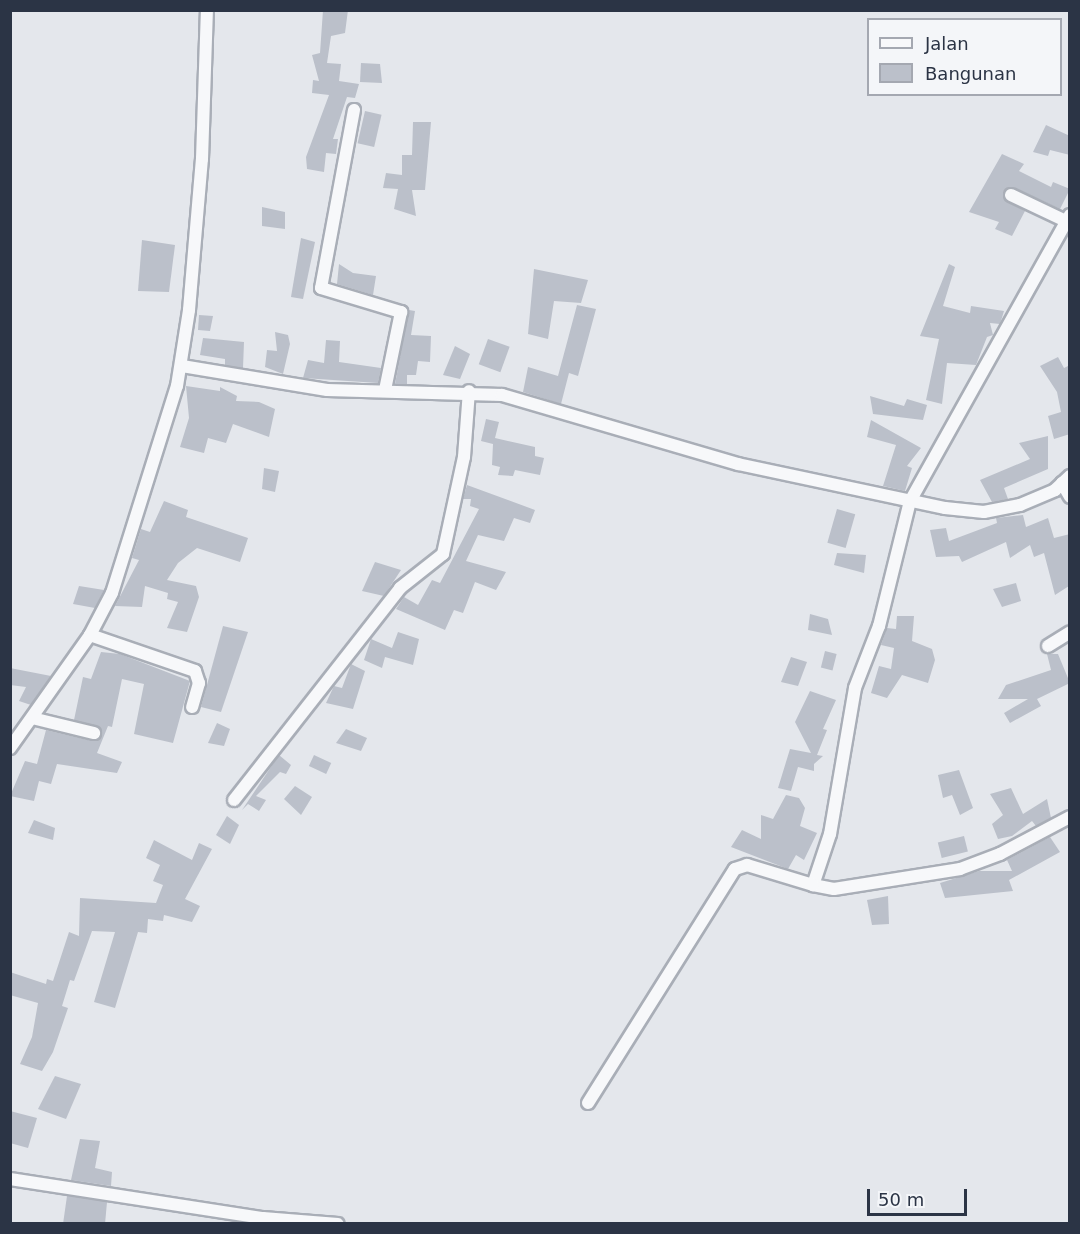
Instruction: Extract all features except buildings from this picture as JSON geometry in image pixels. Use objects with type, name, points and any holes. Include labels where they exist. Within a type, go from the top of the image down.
[{"type":"street","points":[[10,748],[90,635],[120,570],[182,366],[202,159],[207,10]]},
{"type":"street","points":[[354,110],[321,288],[401,312],[385,390]]},
{"type":"street","points":[[813,885],[830,834],[855,688],[879,626],[910,501],[1068,220],[1011,195]]},
{"type":"street","points":[[182,366],[317,389],[469,391],[519,399],[738,464],[910,501],[984,512],[1020,505],[1066,480],[1070,497]]},
{"type":"street","points":[[234,800],[400,588],[443,554],[464,457],[469,391]]},
{"type":"street","points":[[1048,646],[1070,632]]},
{"type":"street","points":[[90,635],[195,671],[199,683],[192,707]]},
{"type":"street","points":[[32,718],[94,733]]},
{"type":"street","points":[[588,1103],[735,869],[747,865],[834,889],[960,869],[1000,854],[1070,817]]},
{"type":"street","points":[[10,1179],[263,1218],[338,1224]]}]
